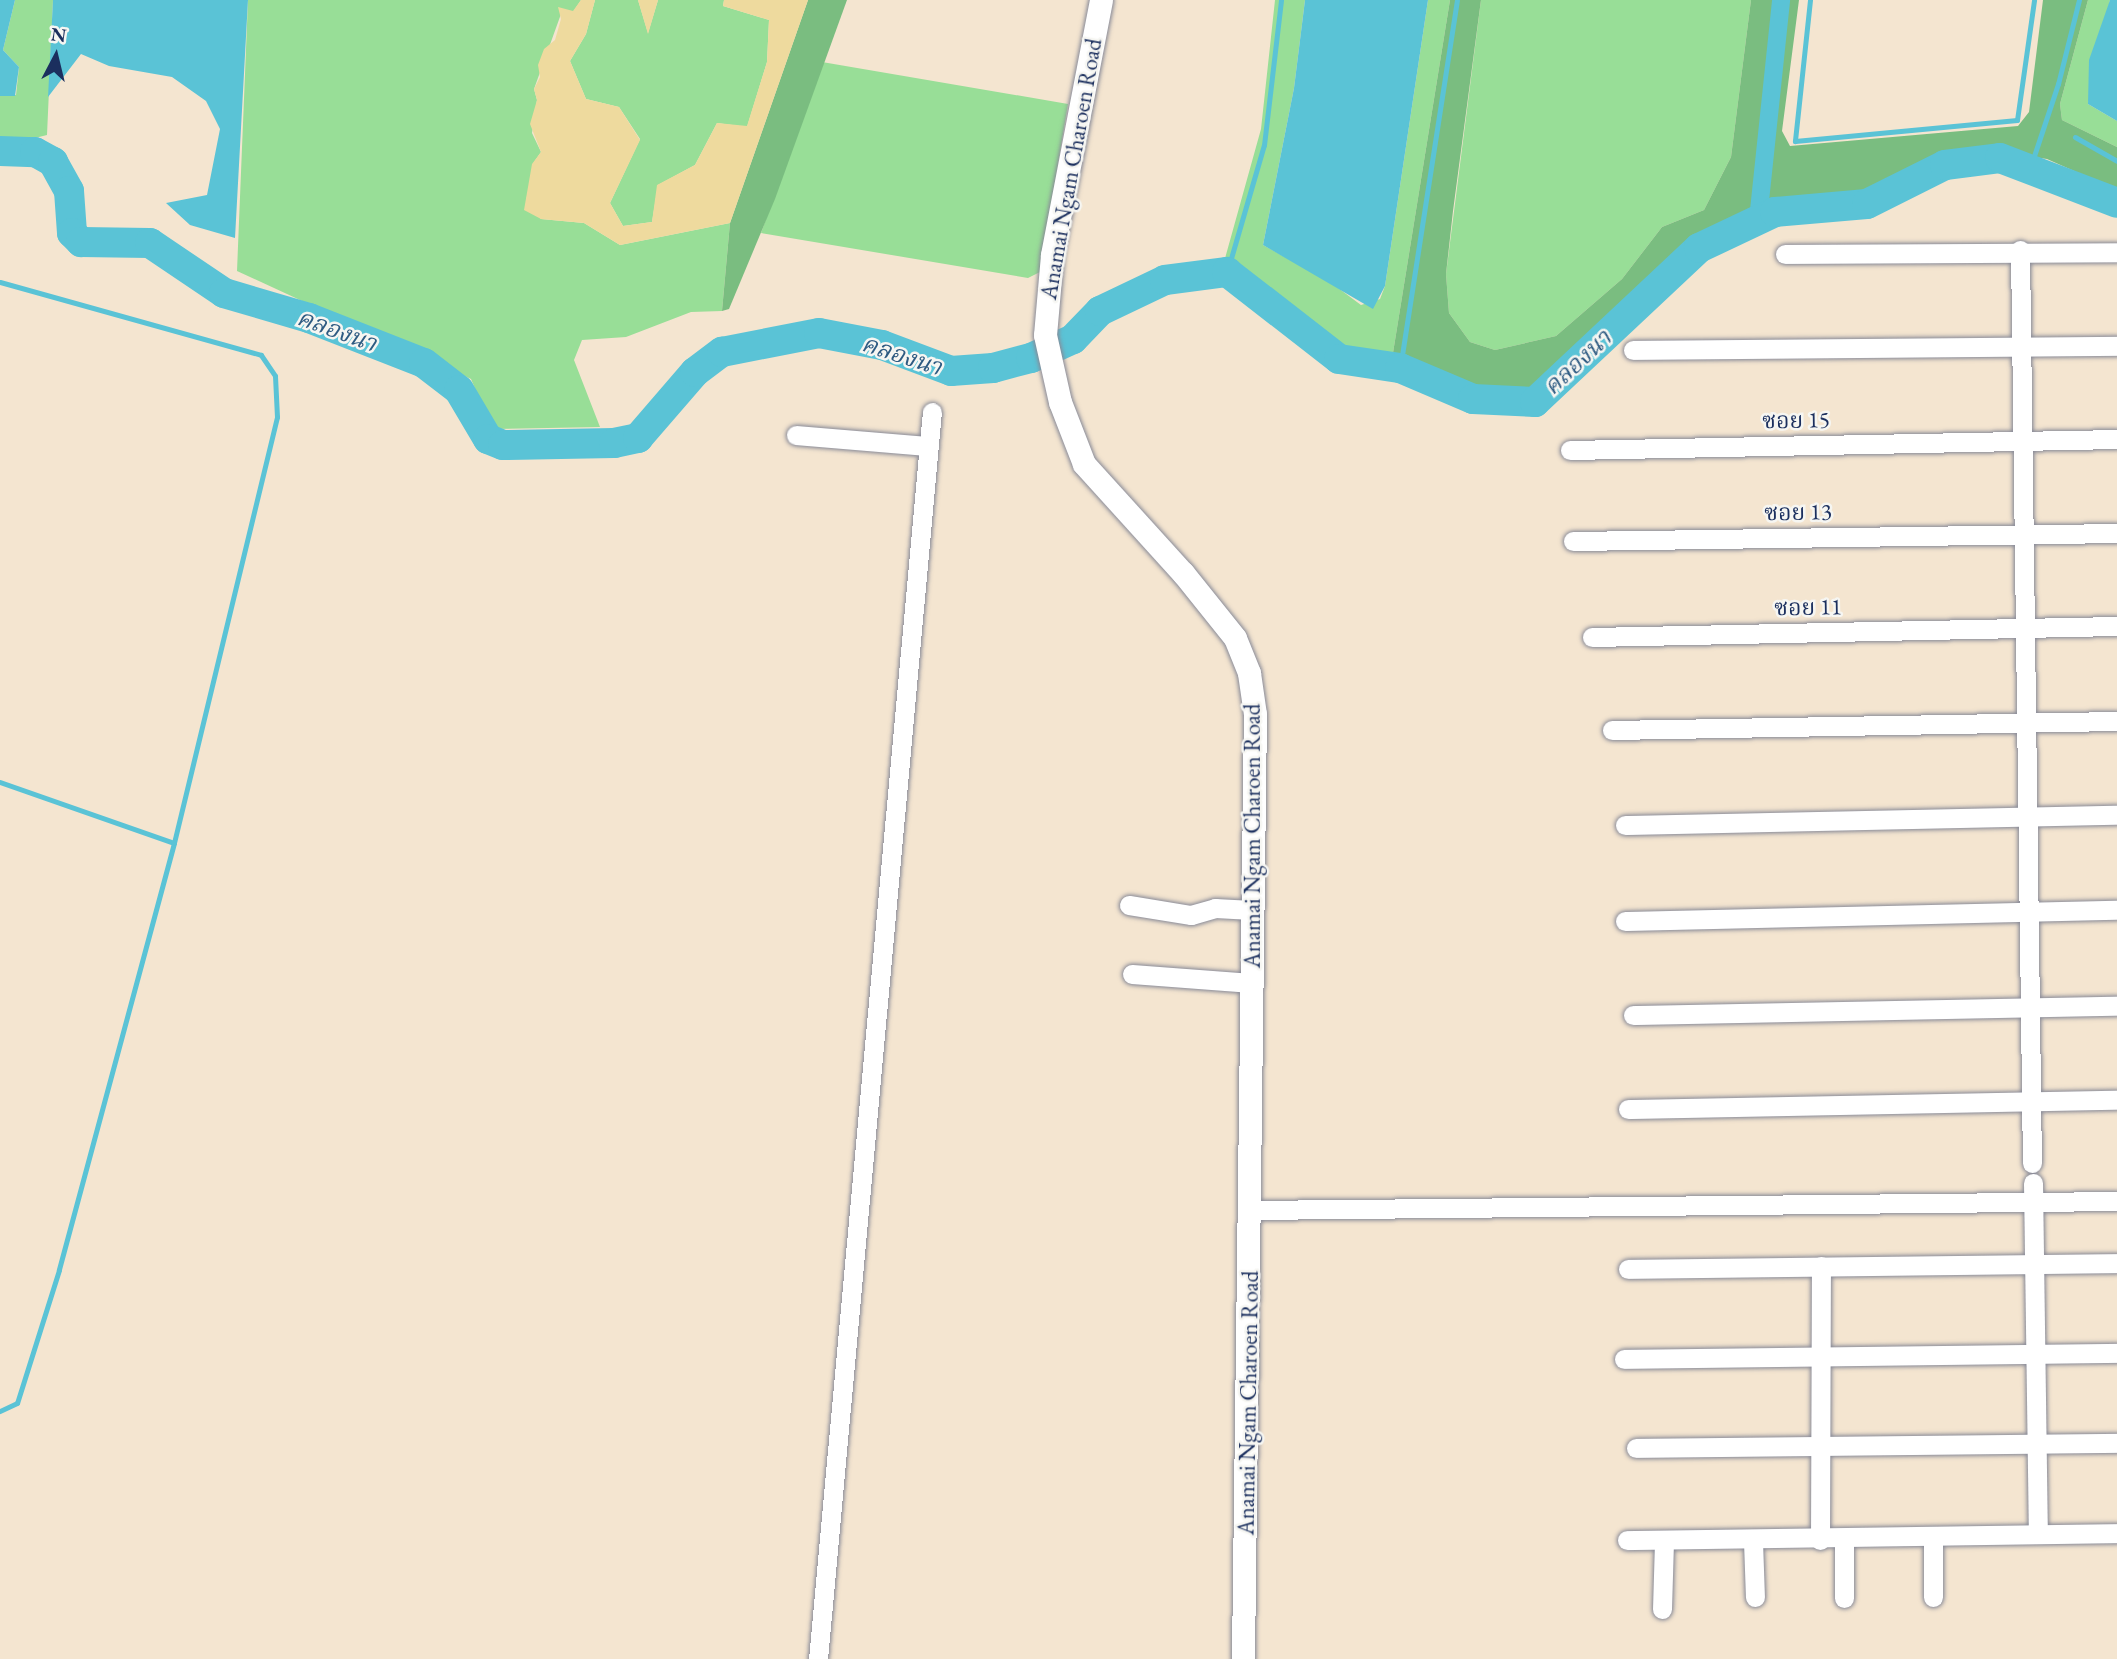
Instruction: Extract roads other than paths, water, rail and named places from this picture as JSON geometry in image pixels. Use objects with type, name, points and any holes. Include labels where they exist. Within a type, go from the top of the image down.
[{"type":"street","name":"Anamai Ngam Charoen Road","points":[[1101,0],[1052,255],[1045,335],[1053,372],[1084,464],[1183,573],[1243,654],[1255,714],[1243,1659]]},
{"type":"street","points":[[2020,250],[2038,1533]]},
{"type":"street","points":[[1785,254],[2020,250],[2117,252]]},
{"type":"street","points":[[1633,351],[2117,346]]},
{"type":"street","points":[[818,1659],[932,412]]},
{"type":"street","points":[[796,435],[927,446]]},
{"type":"street","name":"ซอย 15","points":[[1570,450],[2117,439]]},
{"type":"street","name":"ซอย 13","points":[[1573,541],[2117,533]]},
{"type":"street","name":"ซอย 11","points":[[1592,637],[2117,626]]},
{"type":"street","points":[[1612,730],[2117,721]]},
{"type":"street","points":[[1625,825],[2117,815]]},
{"type":"street","points":[[1129,905],[1191,915],[1215,908],[1252,910]]},
{"type":"street","points":[[1625,921],[2117,910]]},
{"type":"street","points":[[1132,974],[1252,983]]},
{"type":"street","points":[[1633,1015],[2117,1006]]},
{"type":"street","points":[[1628,1109],[2117,1100]]},
{"type":"street","points":[[1249,1210],[2033,1183],[2117,1201]]},
{"type":"street","points":[[1628,1269],[2117,1262]]},
{"type":"street","points":[[1820,1540],[1821,1266]]},
{"type":"street","points":[[1624,1359],[2117,1353]]},
{"type":"street","points":[[1636,1448],[2117,1443]]},
{"type":"street","points":[[1627,1540],[1933,1539],[2038,1533],[2117,1533]]},
{"type":"street","points":[[1933,1539],[1933,1597]]},
{"type":"street","points":[[1844,1540],[1844,1598]]},
{"type":"street","points":[[1662,1609],[1664,1541]]},
{"type":"street","points":[[1753,1541],[1755,1597]]},
{"type":"water","points":[[0,0],[15,0],[3,50],[19,67],[15,96],[0,96]]},
{"type":"water","points":[[53,0],[248,0],[235,238],[190,225],[166,203],[207,195],[220,129],[206,101],[172,77],[109,66],[81,54],[48,97]]},
{"type":"water","points":[[1305,0],[1428,0],[1385,286],[1373,309],[1263,245],[1294,88]]},
{"type":"water","points":[[2110,0],[2117,0],[2117,121],[2088,104],[2089,60]]},
{"type":"waterway","points":[[1227,272],[1264,145],[1281,0]]},
{"type":"waterway","points":[[1400,368],[1457,0]]},
{"type":"waterway","points":[[1758,220],[1781,0]]},
{"type":"waterway","points":[[1810,0],[1795,141],[2017,120],[2034,0]]},
{"type":"waterway","points":[[2030,168],[2058,84],[2079,0]]},
{"type":"waterway","points":[[2075,137],[2117,161]]},
{"type":"waterway","name":"คลองนา","points":[[0,151],[35,152],[53,162],[69,191],[72,233],[81,242],[150,243],[224,293],[309,318],[424,363],[459,390],[488,439],[503,445],[614,443],[638,438],[695,372],[722,352],[819,333],[882,345],[951,371],[993,368],[1031,358],[1073,339],[1100,311],[1165,280],[1227,272],[1339,359],[1400,368],[1473,399],[1535,402],[1699,248],[1775,212],[1867,204],[1945,165],[2000,158],[2117,203]]},
{"type":"waterway","points":[[0,282],[261,355],[275,376],[277,417],[174,843],[59,1270],[17,1403],[0,1411]]},
{"type":"waterway","points":[[0,782],[174,843]]}]
